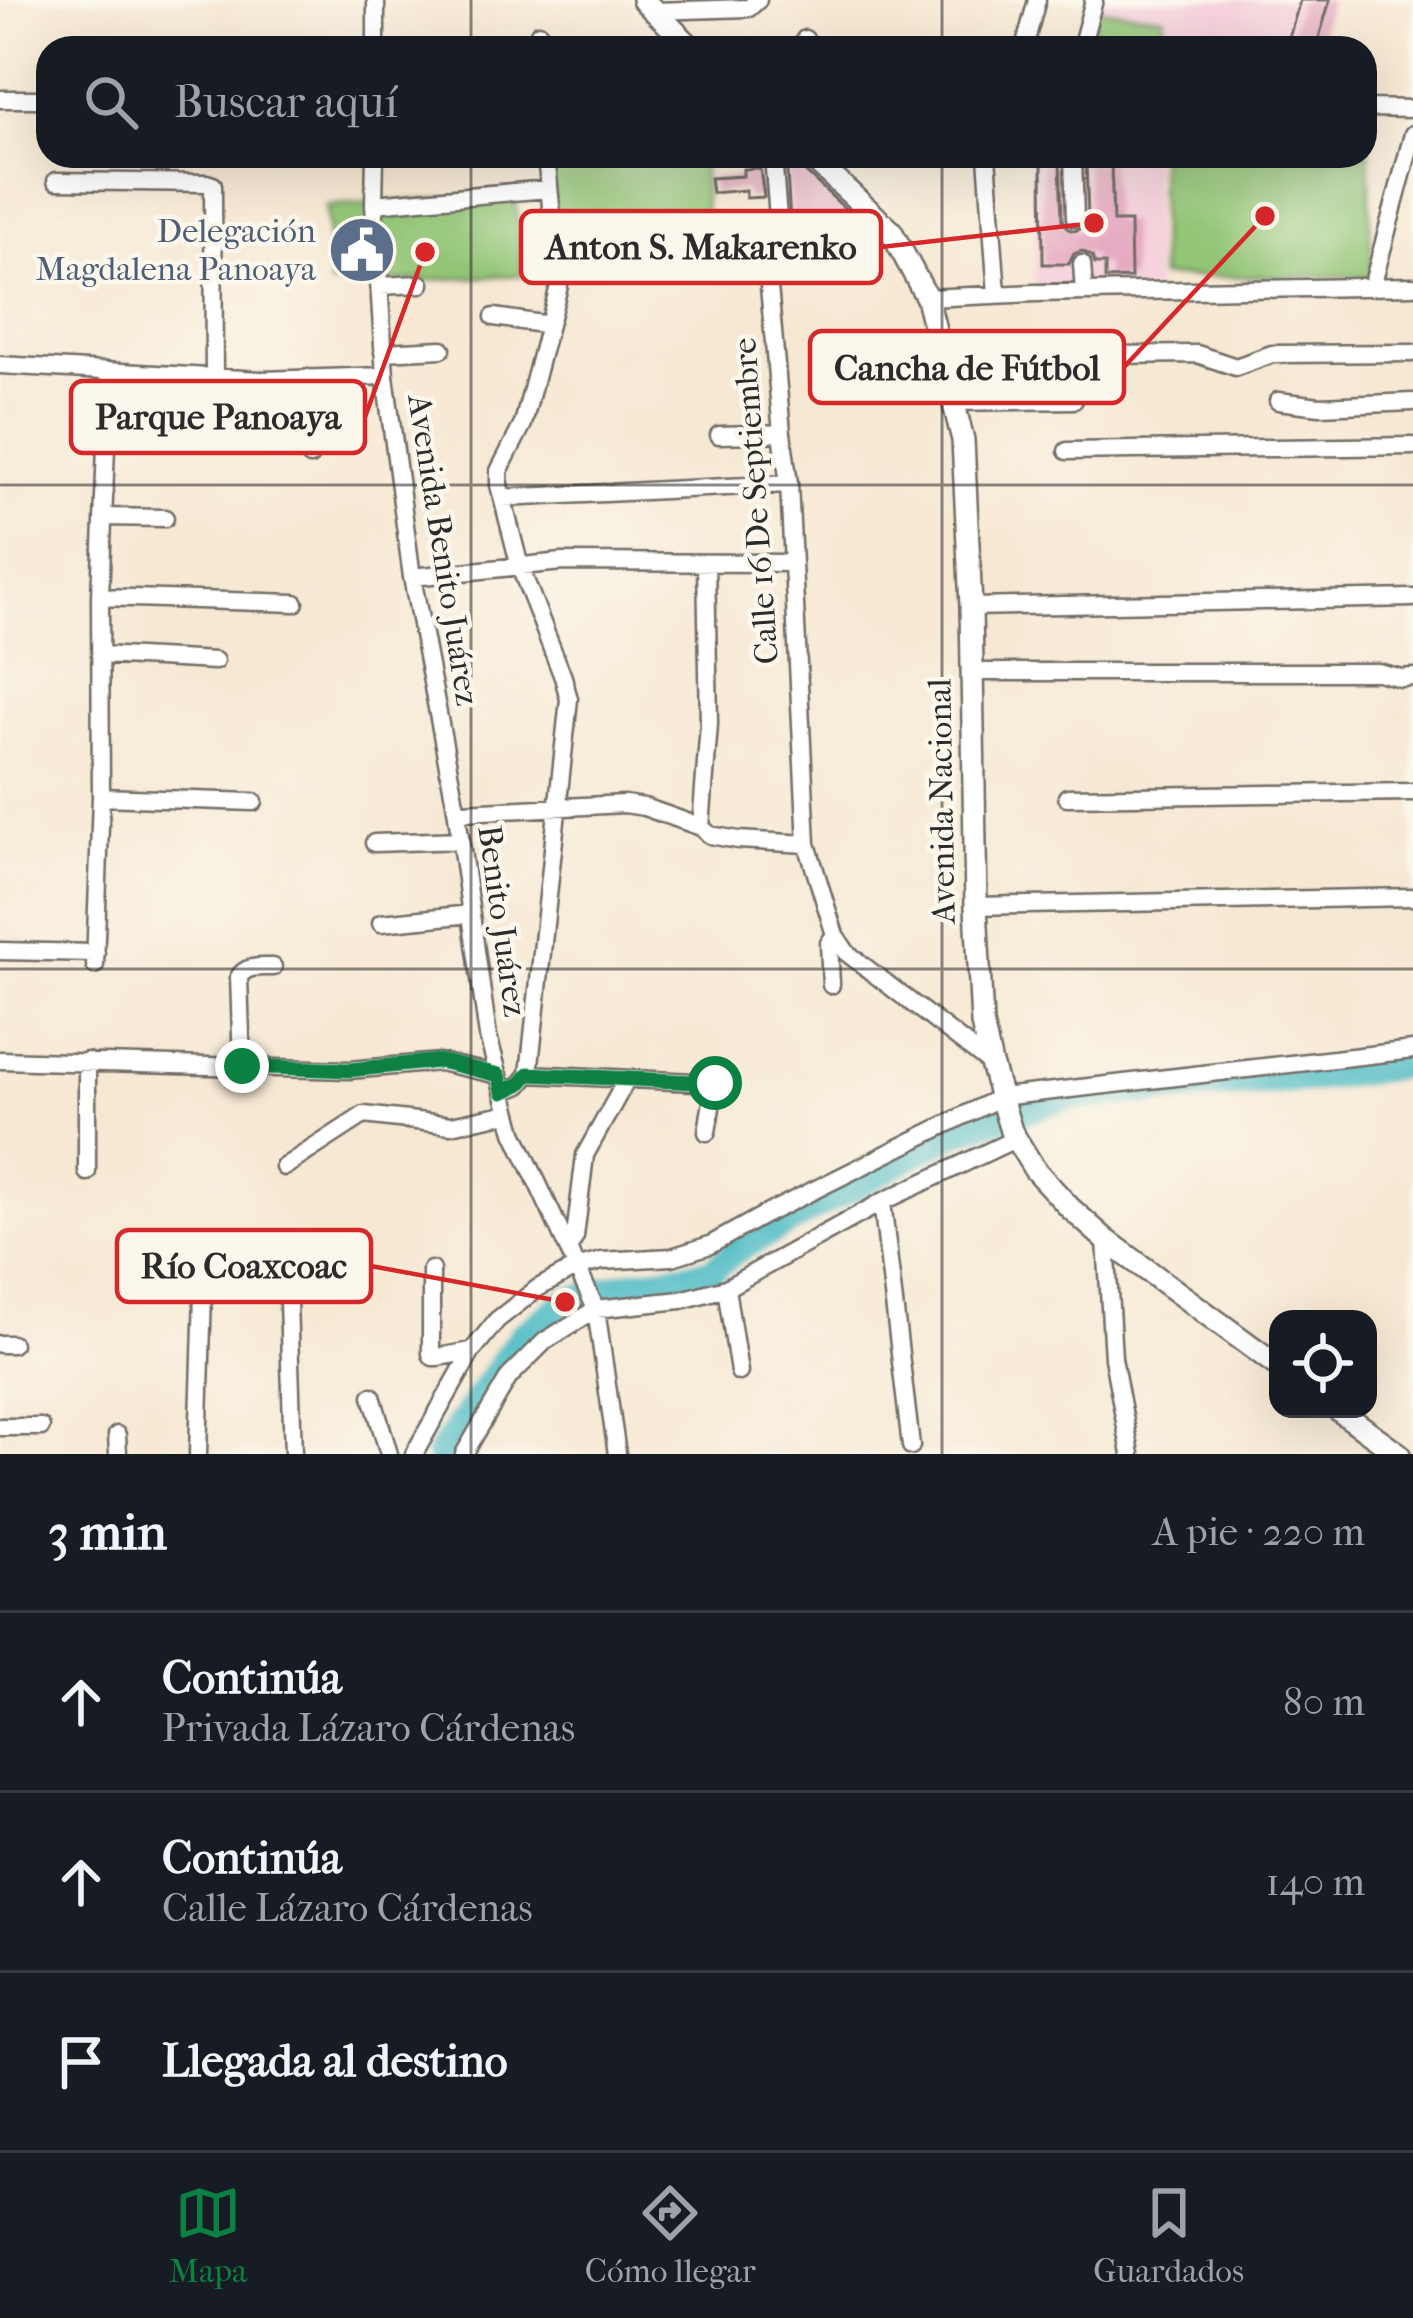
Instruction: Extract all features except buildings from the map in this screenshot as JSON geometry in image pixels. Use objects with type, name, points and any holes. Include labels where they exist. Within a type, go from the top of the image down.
[{"type":"main road","points":[[648,6],[679,36]]},
{"type":"main road","name":"Avenida Nacional","points":[[823,168],[891,231],[927,298],[963,440],[982,1024],[1013,1135],[1058,1196],[1106,1240],[1269,1359]]},
{"type":"main road","points":[[1349,1418],[1399,1454]]},
{"type":"street","points":[[376,0],[376,36]]},
{"type":"street","points":[[648,6],[749,8],[758,0]]},
{"type":"street","points":[[1027,36],[1037,0]]},
{"type":"street","points":[[1084,36],[1094,0]]},
{"type":"street","points":[[0,99],[36,99]]},
{"type":"street","points":[[1377,109],[1413,110]]},
{"type":"street","points":[[1372,286],[1413,134]]},
{"type":"street","name":"Avenida Benito Juárez","points":[[375,168],[385,376],[412,578],[456,808]]},
{"type":"street","points":[[0,1060],[349,1070],[439,1061],[501,1083],[520,1084],[529,1074],[568,700],[520,567],[499,471],[523,424],[559,286],[547,168]]},
{"type":"street","name":"Calle 16 De Septiembre","points":[[774,168],[778,218],[771,229],[769,286],[789,484],[808,844],[835,934]]},
{"type":"street","points":[[988,168],[997,294]]},
{"type":"street","points":[[1073,168],[1075,218]]},
{"type":"street","points":[[56,181],[213,185],[214,377]]},
{"type":"street","points":[[374,204],[548,189]]},
{"type":"street","points":[[554,243],[771,229]]},
{"type":"street","points":[[1082,264],[1084,292]]},
{"type":"street","points":[[379,286],[421,284]]},
{"type":"street","points":[[927,298],[1413,286]]},
{"type":"street","points":[[494,317],[549,325]]},
{"type":"street","points":[[383,352],[442,349]]},
{"type":"street","points":[[943,357],[1197,354],[1236,367],[1272,354],[1413,353]]},
{"type":"street","points":[[0,365],[214,377],[385,376]]},
{"type":"street","points":[[0,951],[95,959],[101,797],[100,597],[109,372]]},
{"type":"street","points":[[308,378],[310,456]]},
{"type":"street","points":[[955,402],[1074,400]]},
{"type":"street","points":[[1278,400],[1320,406],[1413,402]]},
{"type":"street","points":[[719,435],[782,433]]},
{"type":"street","points":[[1067,452],[1413,446]]},
{"type":"street","points":[[503,498],[789,484]]},
{"type":"street","points":[[103,517],[165,518]]},
{"type":"street","points":[[412,578],[562,562],[793,562]]},
{"type":"street","points":[[701,827],[709,724],[706,563]]},
{"type":"street","points":[[100,597],[295,603]]},
{"type":"street","points":[[971,607],[1413,598]]},
{"type":"street","points":[[100,656],[215,661]]},
{"type":"street","points":[[972,672],[1354,672],[1413,677]]},
{"type":"street","points":[[1067,797],[1413,792]]},
{"type":"street","points":[[101,797],[254,802]]},
{"type":"street","points":[[456,808],[462,812],[626,804],[701,827],[710,835],[808,844]]},
{"type":"street","name":"Benito Juárez","points":[[456,808],[488,1036],[514,1132],[594,1304]]},
{"type":"street","points":[[374,843],[460,840]]},
{"type":"street","points":[[976,906],[1413,897]]},
{"type":"street","points":[[381,922],[471,914]]},
{"type":"street","points":[[831,986],[829,943],[835,934],[847,953],[991,1064]]},
{"type":"street","points":[[242,1066],[239,976],[242,971],[273,967]]},
{"type":"street","points":[[415,1454],[472,1352],[496,1320],[538,1288],[602,1261],[672,1257],[710,1245],[1003,1102],[1413,1050]]},
{"type":"street","points":[[87,1061],[87,1172]]},
{"type":"street","points":[[529,1074],[715,1083],[707,1132]]},
{"type":"street","points":[[568,1249],[575,1238],[585,1155],[627,1079]]},
{"type":"street","points":[[284,1166],[364,1115],[451,1125],[509,1113]]},
{"type":"street","points":[[464,1454],[508,1377],[545,1340],[594,1304],[681,1300],[726,1288],[1013,1135]]},
{"type":"street","points":[[882,1202],[911,1446]]},
{"type":"street","points":[[1106,1240],[1113,1358],[1131,1454]]},
{"type":"street","points":[[286,1270],[293,1454]]},
{"type":"street","points":[[431,1270],[433,1357],[472,1352]]},
{"type":"street","points":[[726,1288],[739,1372]]},
{"type":"street","points":[[197,1454],[203,1293]]},
{"type":"street","points":[[594,1304],[617,1454]]},
{"type":"street","points":[[372,1396],[389,1454]]},
{"type":"street","points":[[0,1427],[40,1427]]},
{"type":"shaded area","points":[[1094,0],[1330,0],[1320,36],[1084,36]]},
{"type":"shaded area","points":[[1032,168],[1153,168],[1156,290],[1035,293]]},
{"type":"green space","points":[[1095,9],[1164,16],[1162,36],[1092,36]]},
{"type":"green space","points":[[550,168],[703,168],[706,233],[556,240]]},
{"type":"green space","points":[[1159,168],[1370,168],[1371,276],[1160,277]]},
{"type":"green space","points":[[515,194],[523,275],[330,285],[326,206]]},
{"type":"waterway","points":[[439,1454],[521,1336],[565,1302],[625,1284],[711,1271],[737,1250],[954,1133],[1065,1098],[1316,1079],[1413,1064]]},
{"type":"place","name":"Cancha de Fútbol","points":[[1265,216]]},
{"type":"place","name":"Anton S. Makarenko","points":[[1094,223]]},
{"type":"place","name":"Delegación Magdalena Panoaya","points":[[362,250]]},
{"type":"place","name":"Parque Panoaya","points":[[425,252]]},
{"type":"place","name":"Río Coaxcoac","points":[[565,1302]]},
{"type":"route","points":[[242,1066],[349,1070],[439,1061],[499,1075],[503,1092],[529,1074],[715,1083]]}]
